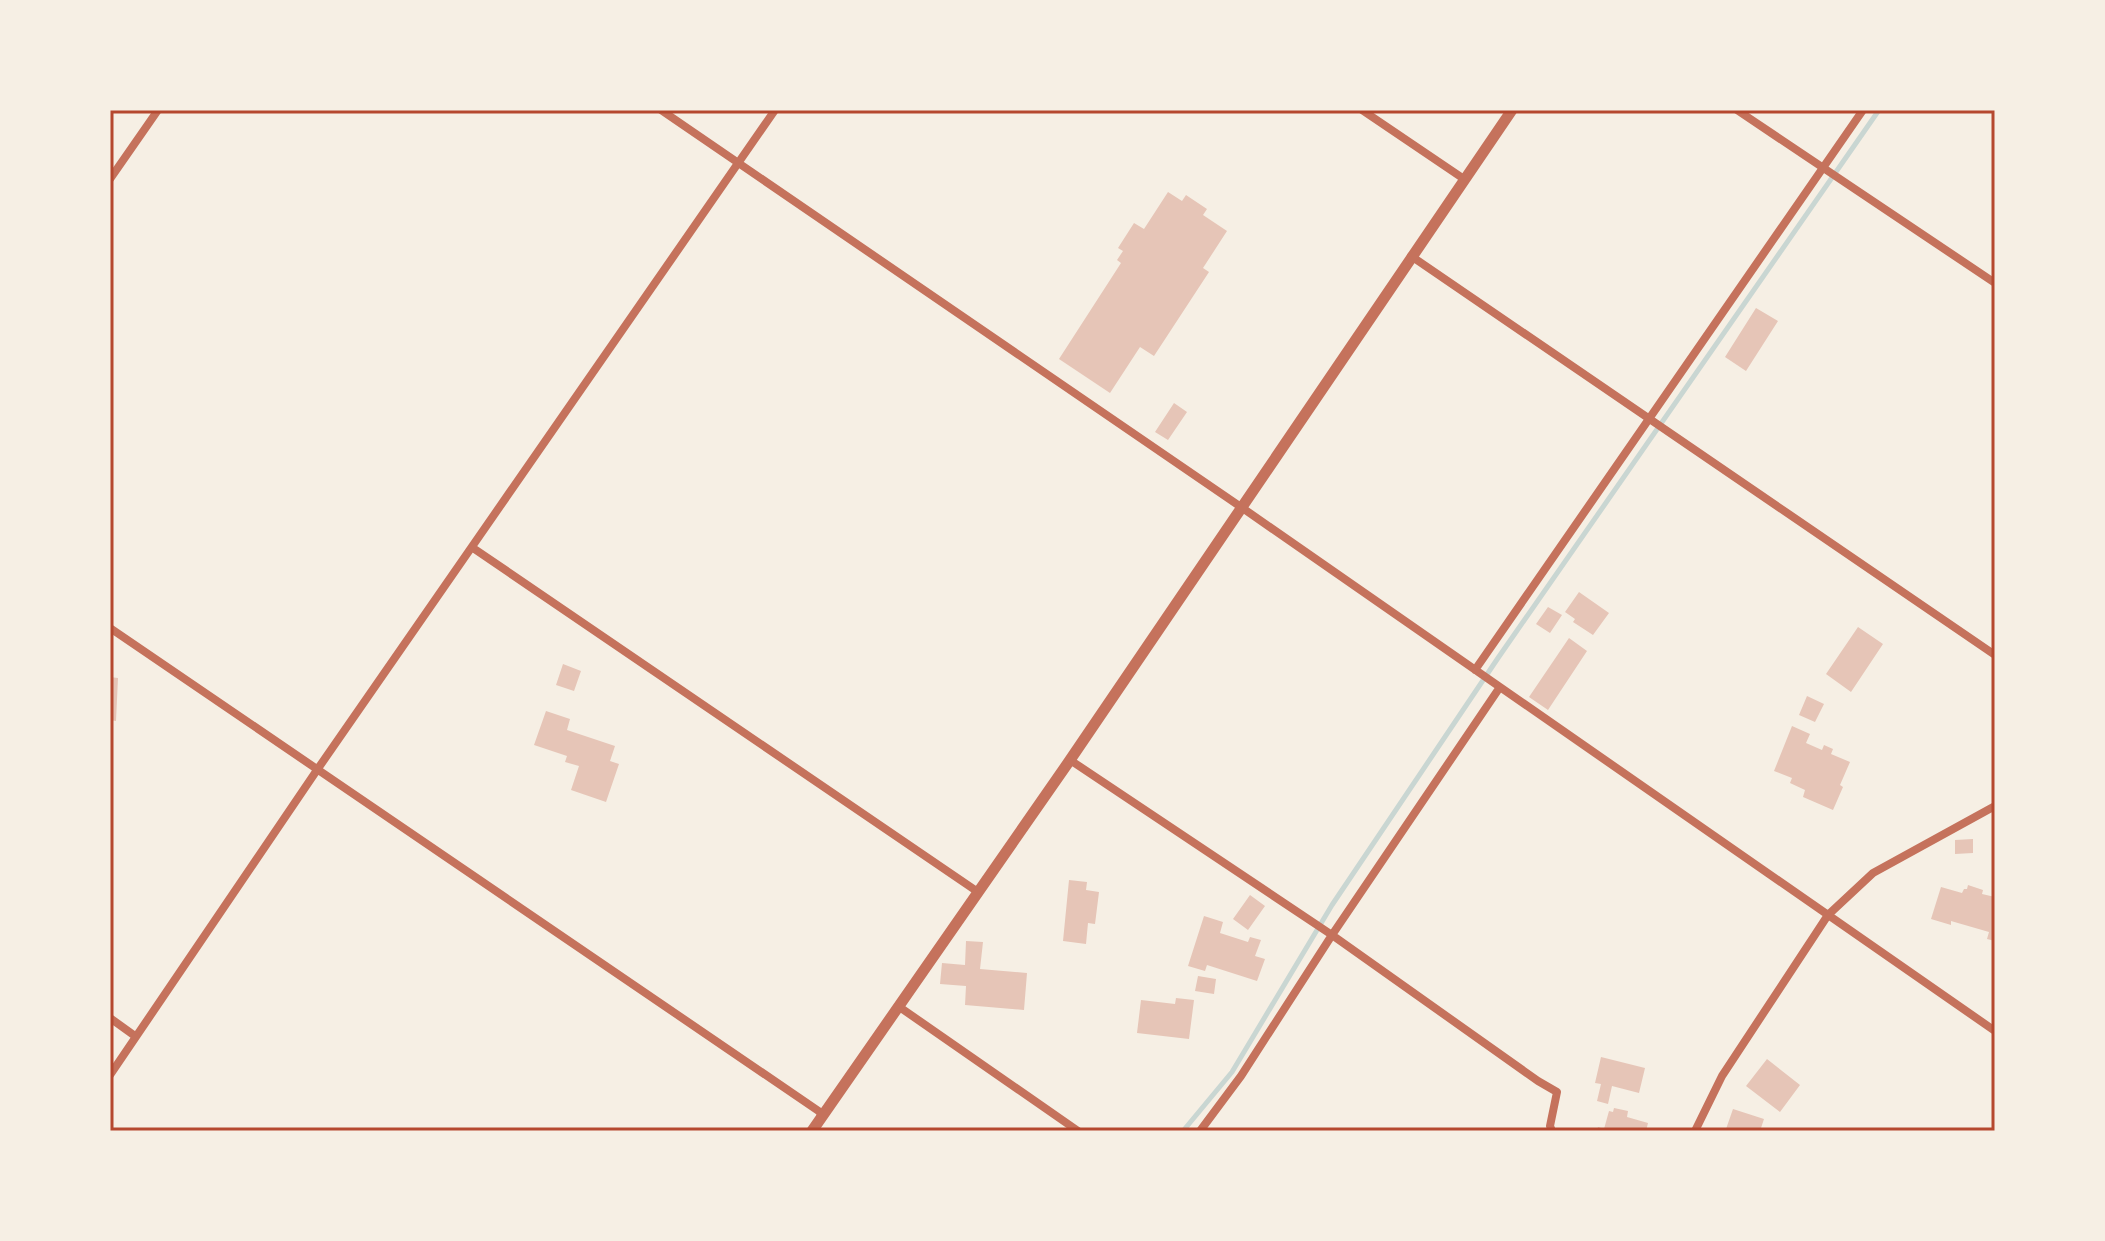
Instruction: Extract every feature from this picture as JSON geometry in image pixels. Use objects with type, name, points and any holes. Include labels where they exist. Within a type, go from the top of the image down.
[{"type":"street","points":[[110,179],[158,110]]},
{"type":"street","points":[[661,110],[1241,507],[1995,1031]]},
{"type":"street","points":[[110,1075],[317,770],[775,110]]},
{"type":"street","points":[[1362,110],[1464,179]]},
{"type":"street","points":[[812,1131],[1070,760],[1512,110]]},
{"type":"street","points":[[1737,110],[1995,283]]},
{"type":"street","points":[[1475,670],[1863,110]]},
{"type":"street","points":[[1411,256],[1995,655]]},
{"type":"street","points":[[473,548],[978,892]]},
{"type":"street","points":[[110,628],[820,1112],[821,1118]]},
{"type":"street","points":[[1200,1131],[1241,1076],[1500,687]]},
{"type":"street","points":[[1070,760],[1332,935],[1557,1092],[1550,1126],[1552,1131]]},
{"type":"street","points":[[1695,1131],[1722,1076],[1828,915],[1873,873],[1995,806]]},
{"type":"street","points":[[898,1006],[1078,1131]]},
{"type":"street","points":[[110,1018],[135,1036]]},
{"type":"building","points":[[1168,192],[1182,201],[1186,195],[1207,209],[1203,215],[1227,231],[1203,268],[1209,272],[1154,356],[1140,347],[1110,393],[1059,359],[1121,263],[1117,260],[1123,251],[1118,248],[1134,223],[1144,229]]},
{"type":"building","points":[[1756,308],[1778,321],[1746,371],[1725,357]]},
{"type":"building","points":[[1174,403],[1187,412],[1168,440],[1155,432]]},
{"type":"building","points":[[1579,592],[1609,613],[1593,635],[1573,622],[1575,619],[1565,612]]},
{"type":"building","points":[[1548,607],[1562,615],[1550,633],[1536,624]]},
{"type":"building","points":[[1858,627],[1883,644],[1851,692],[1826,674]]},
{"type":"building","points":[[1569,638],[1587,651],[1548,710],[1529,697]]},
{"type":"building","points":[[563,664],[581,671],[574,691],[556,685]]},
{"type":"building","points":[[110,677],[118,678],[116,721],[110,720]]},
{"type":"building","points":[[1807,696],[1824,704],[1815,722],[1799,715]]},
{"type":"building","points":[[546,711],[570,719],[567,730],[615,746],[610,761],[619,764],[606,802],[571,790],[579,766],[565,762],[567,756],[534,745]]},
{"type":"building","points":[[1792,726],[1810,734],[1806,743],[1822,750],[1824,745],[1833,749],[1831,754],[1850,762],[1833,810],[1803,797],[1805,790],[1790,783],[1792,778],[1774,771]]},
{"type":"building","points":[[1973,839],[1973,853],[1955,854],[1955,840]]},
{"type":"building","points":[[1069,880],[1087,882],[1086,890],[1099,892],[1095,924],[1088,923],[1086,944],[1063,941]]},
{"type":"building","points":[[1968,885],[1983,890],[1982,894],[1995,897],[1995,941],[1987,939],[1989,932],[1951,921],[1951,925],[1931,919],[1941,887],[1962,893]]},
{"type":"building","points":[[1250,895],[1265,906],[1248,930],[1233,919]]},
{"type":"building","points":[[1204,916],[1223,922],[1220,933],[1248,942],[1250,937],[1261,940],[1255,956],[1265,959],[1257,981],[1207,965],[1205,971],[1188,966]]},
{"type":"building","points":[[966,941],[983,942],[980,969],[1027,973],[1024,1010],[965,1005],[966,986],[940,984],[942,963],[965,965]]},
{"type":"building","points":[[1198,976],[1216,979],[1214,994],[1195,991]]},
{"type":"building","points":[[1176,998],[1194,1000],[1189,1039],[1137,1033],[1141,1000],[1175,1004]]},
{"type":"building","points":[[1601,1057],[1645,1068],[1639,1093],[1612,1086],[1608,1104],[1597,1101],[1601,1084],[1595,1083]]},
{"type":"building","points":[[1767,1059],[1800,1085],[1780,1112],[1746,1086]]},
{"type":"building","points":[[1614,1108],[1628,1111],[1627,1117],[1648,1123],[1646,1131],[1597,1131],[1598,1127],[1604,1129],[1609,1111],[1613,1112]]},
{"type":"building","points":[[1733,1109],[1764,1119],[1760,1131],[1726,1129]]},
{"type":"waterway","points":[[1183,1131],[1232,1072],[1332,905],[1498,658],[1879,110]]}]
